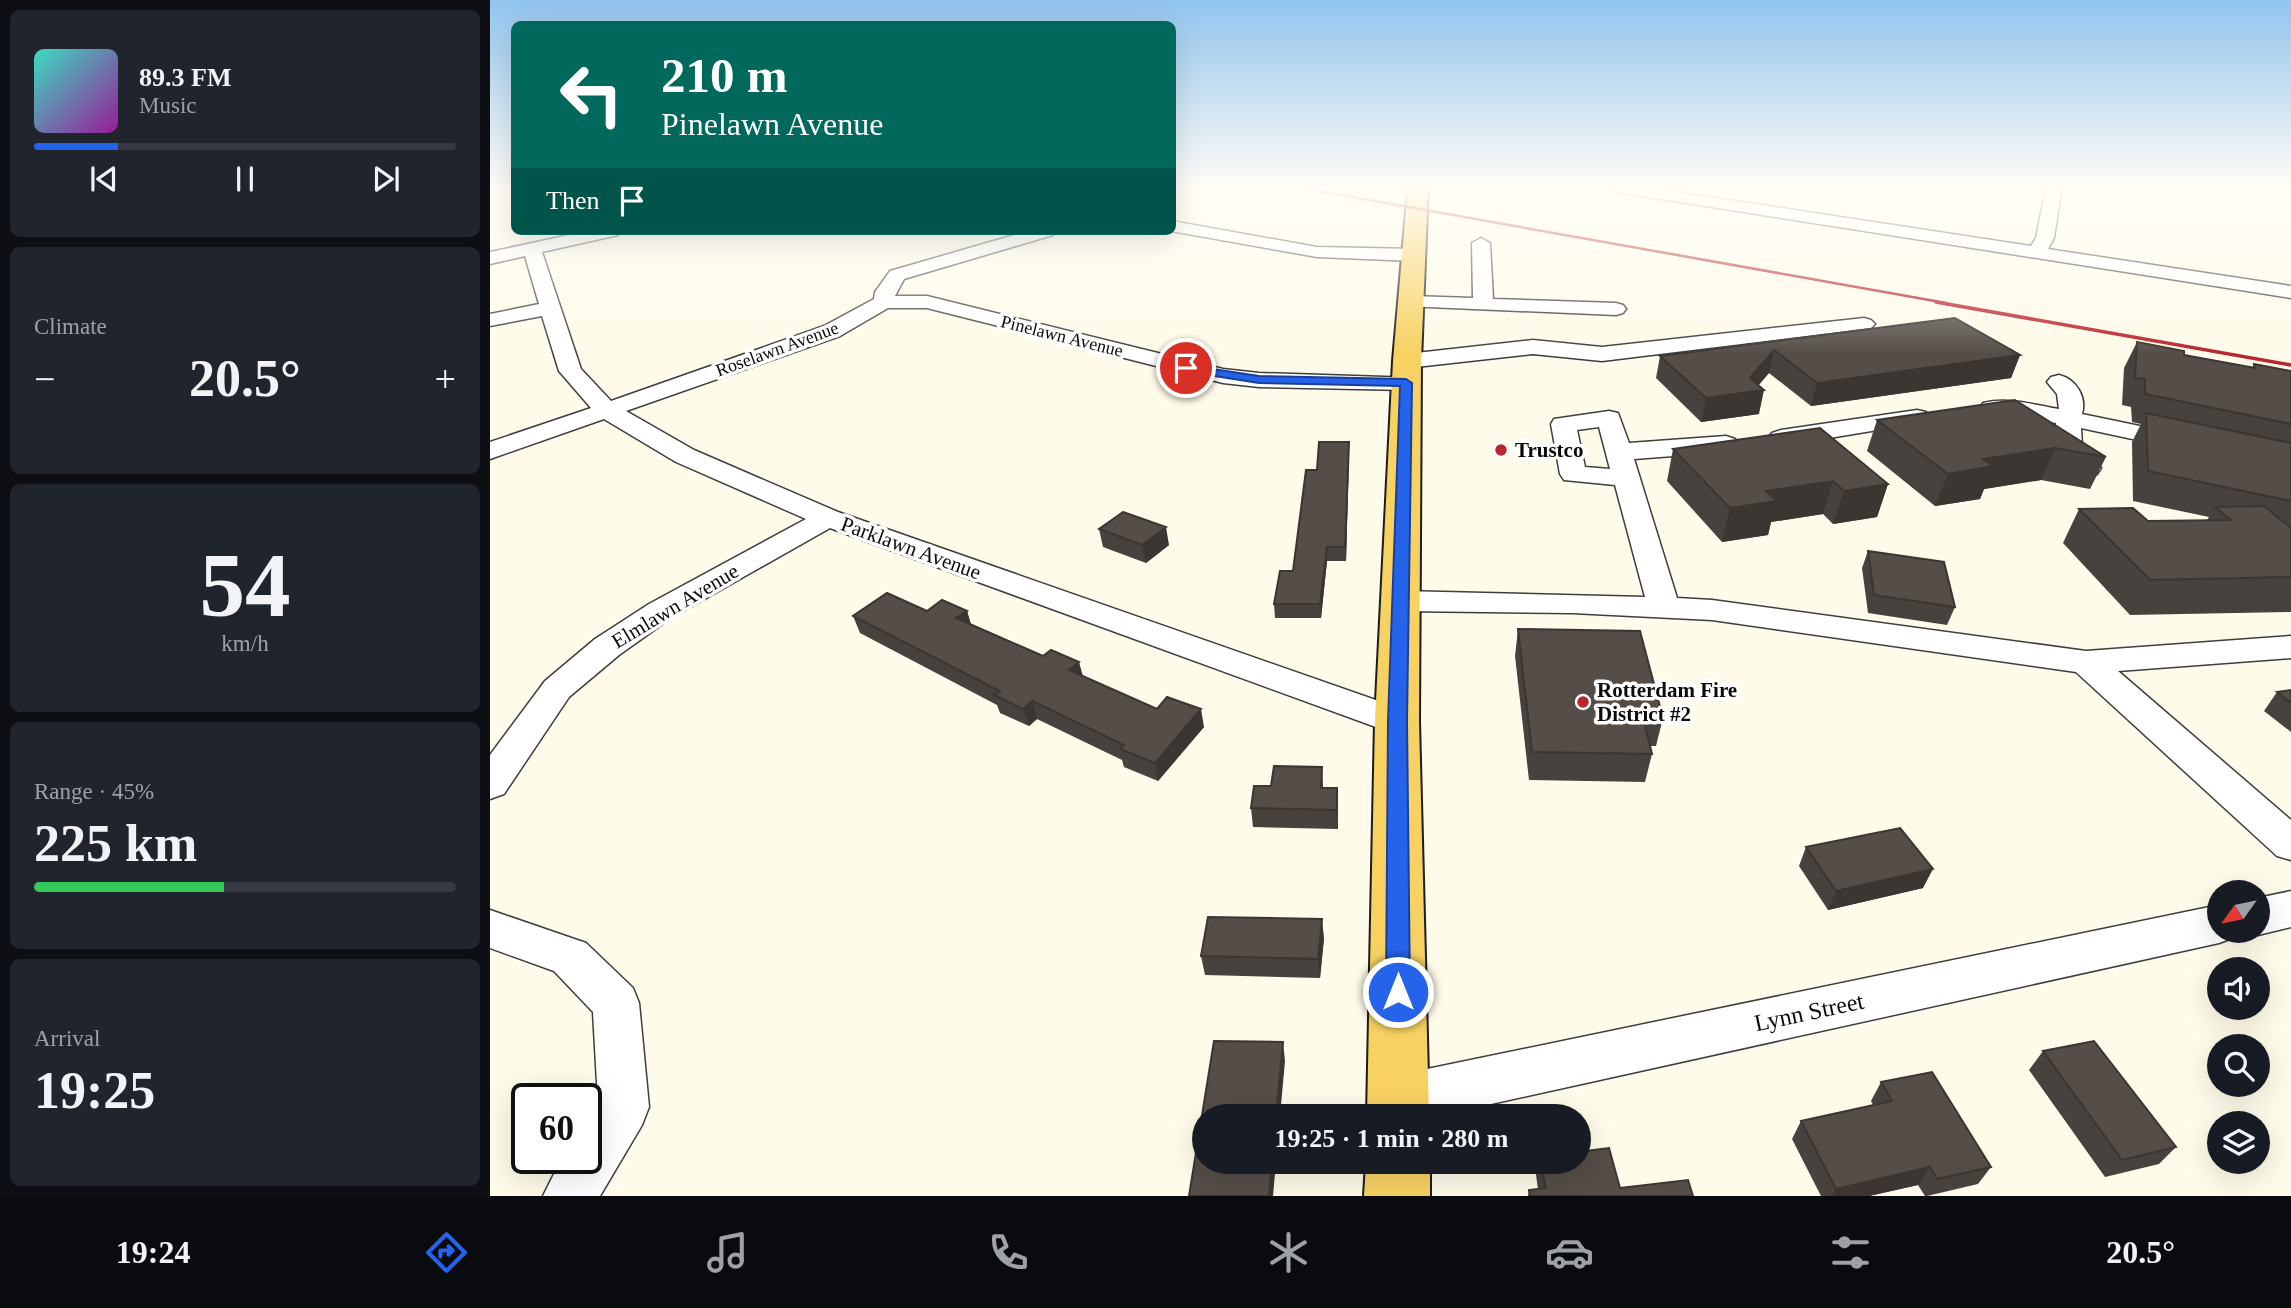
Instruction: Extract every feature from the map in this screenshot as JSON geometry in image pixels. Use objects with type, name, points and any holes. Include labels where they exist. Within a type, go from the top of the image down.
[{"type":"main road","points":[[1398,1104],[1398,721],[1407,372],[1415,243]]},
{"type":"main road","points":[[1397,1196],[1398,1174]]},
{"type":"street","points":[[490,258],[559,243]]},
{"type":"street","name":"Roselawn Avenue","points":[[490,451],[832,331],[884,302],[885,292],[897,275],[1006,243]]},
{"type":"street","points":[[1266,243],[1317,252],[1414,255]]},
{"type":"street","points":[[1481,243],[1483,305]]},
{"type":"street","points":[[1983,243],[2291,292]]},
{"type":"street","points":[[2037,251],[2042,243]]},
{"type":"street","name":"Parklawn Avenue","points":[[532,249],[570,371],[606,410],[685,456],[828,518],[1398,721]]},
{"type":"street","name":"Pinelawn Avenue","points":[[884,302],[928,302],[1223,376],[1259,380],[1407,372],[1532,347],[1602,354],[1864,324]]},
{"type":"street","points":[[1411,302],[1616,309]]},
{"type":"street","points":[[490,320],[551,308]]},
{"type":"street","points":[[2059,382],[2069,391],[2073,409],[2068,418],[2069,447],[2088,468]]},
{"type":"street","points":[[1963,410],[2010,408],[2199,446]]},
{"type":"street","points":[[1664,608],[1623,465],[1753,441],[1935,414]]},
{"type":"street","points":[[1811,433],[1839,458]]},
{"type":"street","name":"Elmlawn Avenue","points":[[490,784],[557,689],[607,647],[660,611],[828,518]]},
{"type":"street","points":[[1401,601],[1713,610],[2086,662],[2291,647]]},
{"type":"street","points":[[2086,662],[2291,844]]},
{"type":"street","points":[[2270,913],[2291,909]]},
{"type":"street","name":"Lynn Street","points":[[1416,1104],[2207,927]]},
{"type":"street","points":[[490,929],[570,957],[616,1003],[624,1107],[570,1196]]},
{"type":"building","points":[[1955,318],[2020,355],[1817,383],[1774,350],[1750,378],[1764,390],[1706,398],[1660,356]]},
{"type":"building","points":[[2137,342],[2184,351],[2184,355],[2255,368],[2254,364],[2291,371],[2291,424],[2145,394],[2145,379],[2135,378]]},
{"type":"building","points":[[2015,400],[2106,457],[2055,448],[1983,459],[1993,466],[1948,474],[1877,420]]},
{"type":"building","points":[[2146,413],[2291,443],[2291,501],[2148,471]]},
{"type":"building","points":[[1820,428],[1888,484],[1844,491],[1833,481],[1766,491],[1777,501],[1730,508],[1673,449]]},
{"type":"building","points":[[1319,442],[1349,442],[1345,547],[1327,547],[1320,604],[1274,604],[1280,571],[1293,571],[1306,470],[1317,470]]},
{"type":"building","points":[[2264,506],[2291,528],[2291,577],[2150,580],[2079,509],[2133,508],[2148,521],[2231,520],[2215,507]]},
{"type":"building","points":[[1123,512],[1166,527],[1142,545],[1099,529]]},
{"type":"building","points":[[1868,551],[1944,562],[1955,607],[1874,595]]},
{"type":"building","points":[[887,593],[927,611],[942,600],[967,611],[956,618],[1043,656],[1051,650],[1079,662],[1069,670],[1157,709],[1167,697],[1201,709],[1155,763],[1120,749],[1124,745],[1032,701],[1023,709],[994,695],[1000,691],[853,616]]},
{"type":"building","name":"Rotterdam Fire District #2","points":[[1518,629],[1640,631],[1663,718],[1643,717],[1652,754],[1532,752]]},
{"type":"building","points":[[2291,690],[2291,703],[2277,692]]},
{"type":"building","points":[[1274,766],[1322,767],[1321,788],[1337,788],[1337,810],[1251,808],[1254,786],[1271,786]]},
{"type":"building","points":[[1900,828],[1933,869],[1836,891],[1806,847]]},
{"type":"building","points":[[1208,917],[1322,919],[1318,959],[1201,956]]},
{"type":"building","points":[[1214,1041],[1283,1042],[1277,1104],[1204,1104]]},
{"type":"building","points":[[2094,1041],[2176,1147],[2122,1160],[2043,1051]]},
{"type":"building","points":[[1932,1072],[1991,1167],[1937,1179],[1930,1167],[1836,1189],[1801,1121],[1892,1101],[1881,1082]]},
{"type":"building","points":[[1609,1148],[1620,1188],[1688,1180],[1693,1196],[1530,1196],[1529,1190],[1546,1188],[1543,1174],[1591,1174],[1591,1150]]},
{"type":"building","points":[[1193,1174],[1271,1174],[1269,1196],[1189,1196]]},
{"type":"railway","points":[[1609,243],[1946,303]]},
{"type":"railway","points":[[1936,302],[2291,365]]},
{"type":"place","name":"Trustco","points":[[1501,450]]},
{"type":"place","name":"Rotterdam Fire District #2","points":[[1583,702]]},
{"type":"route","points":[[1186,368],[1259,380],[1406,383],[1398,721],[1398,992]]}]
